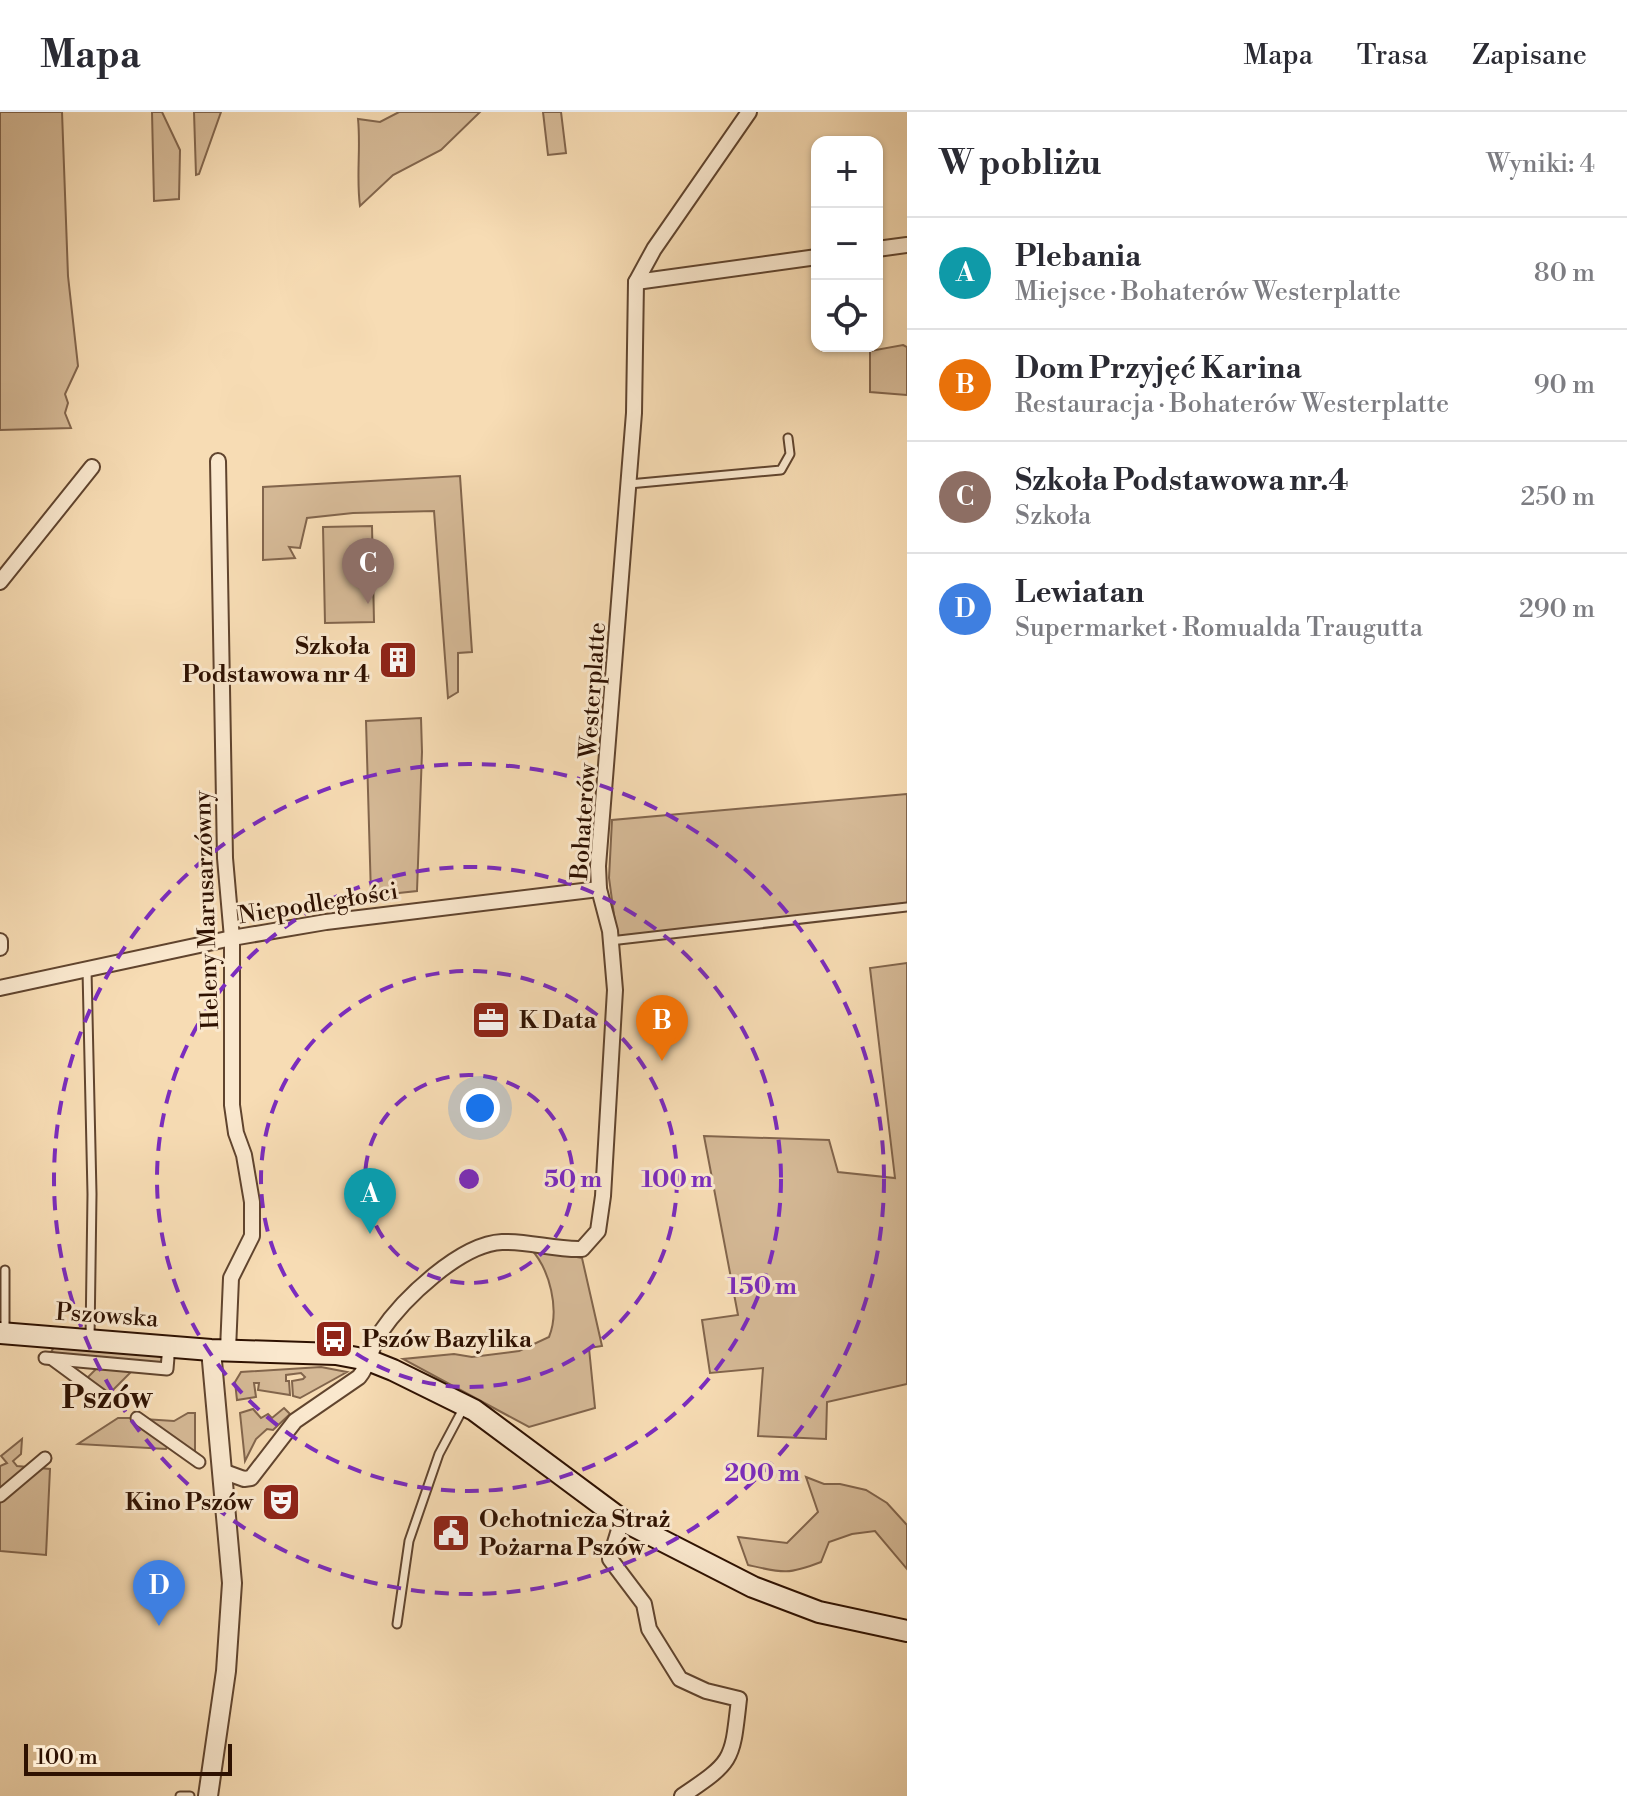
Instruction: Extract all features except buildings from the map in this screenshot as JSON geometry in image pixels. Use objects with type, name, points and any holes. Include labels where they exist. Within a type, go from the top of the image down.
[{"type":"main road","name":"Pszowska","points":[[3,1333],[219,1350],[336,1354],[368,1360],[465,1405],[622,1520],[753,1587],[819,1612],[907,1631]]},
{"type":"street","name":"Bohaterów Westerplatte","points":[[222,1471],[244,1479],[251,1478],[295,1421],[359,1377],[380,1333],[432,1277],[457,1259],[499,1242],[582,1249],[598,1231],[603,1196],[615,990],[598,866],[634,413],[636,282],[654,249],[749,112]]},
{"type":"street","points":[[883,248],[907,245]]},
{"type":"street","points":[[636,282],[811,258]]},
{"type":"street","name":"Heleny Marusarzówny","points":[[218,461],[225,858],[232,938],[232,1105],[252,1202],[252,1236],[231,1278],[219,1350]]},
{"type":"street","points":[[0,582],[92,467]]},
{"type":"street","name":"Niepodległości","points":[[0,988],[232,938],[391,912],[504,902],[599,889]]},
{"type":"street","points":[[0,941],[0,948]]},
{"type":"street","points":[[208,1796],[226,1671],[232,1583],[222,1471],[219,1350]]},
{"type":"street","points":[[105,1398],[48,1358],[167,1366]]},
{"type":"street","points":[[137,1418],[199,1462]]},
{"type":"street","points":[[0,1496],[45,1458]]},
{"type":"street","points":[[622,1520],[610,1559],[644,1604],[649,1629],[680,1679],[706,1691],[739,1699],[734,1748],[718,1772],[682,1796]]},
{"type":"lane","points":[[629,484],[781,470],[790,454],[788,438]]},
{"type":"lane","points":[[610,941],[907,907]]},
{"type":"lane","points":[[87,970],[92,1208],[90,1340]]},
{"type":"lane","points":[[3,1333],[5,1270]]},
{"type":"lane","points":[[397,1624],[409,1541],[439,1454],[465,1405]]},
{"type":"lane","points":[[180,1796],[190,1796]]},
{"type":"shaded area","points":[[0,112],[62,112],[68,276],[78,366],[65,394],[68,403],[65,413],[71,428],[0,430]]},
{"type":"shaded area","points":[[152,112],[162,112],[180,150],[179,199],[154,201]]},
{"type":"shaded area","points":[[194,112],[221,112],[199,174],[196,175]]},
{"type":"shaded area","points":[[399,112],[480,112],[441,150],[393,175],[360,206],[358,119],[380,122]]},
{"type":"shaded area","points":[[543,112],[561,112],[566,153],[548,155]]},
{"type":"shaded area","points":[[907,347],[907,395],[870,392],[870,352],[883,352],[883,349]]},
{"type":"shaded area","points":[[460,476],[472,652],[458,653],[458,692],[448,698],[434,511],[353,513],[307,518],[300,548],[289,547],[295,558],[263,560],[263,487]]},
{"type":"shaded area","points":[[372,526],[374,622],[325,623],[323,527]]},
{"type":"shaded area","points":[[421,718],[417,891],[371,896],[366,721]]},
{"type":"shaded area","points":[[907,794],[907,903],[617,937],[609,878],[612,820]]},
{"type":"shaded area","points":[[907,963],[907,1384],[827,1402],[826,1439],[758,1436],[763,1368],[710,1373],[702,1320],[738,1315],[704,1136],[829,1140],[838,1172],[895,1178],[870,968]]},
{"type":"shaded area","points":[[530,1248],[582,1258],[602,1346],[589,1348],[595,1408],[529,1427],[403,1359],[454,1354],[472,1357],[519,1351],[549,1337],[553,1315],[551,1290],[543,1267]]},
{"type":"shaded area","points":[[54,1347],[166,1357],[161,1365],[50,1354]]},
{"type":"shaded area","points":[[99,1366],[132,1371],[109,1394],[86,1379]]},
{"type":"shaded area","points":[[321,1367],[347,1372],[300,1398],[293,1396],[292,1381],[303,1379],[305,1377],[301,1373],[286,1375],[290,1395],[258,1390],[259,1383],[254,1383],[256,1397],[237,1400],[235,1382],[241,1372]]},
{"type":"shaded area","points":[[284,1408],[290,1414],[273,1430],[267,1429],[256,1439],[245,1461],[240,1413],[253,1409],[261,1418],[268,1414],[272,1418]]},
{"type":"shaded area","points":[[188,1413],[195,1413],[195,1455],[143,1419],[174,1421]]},
{"type":"shaded area","points":[[118,1418],[130,1418],[168,1445],[166,1449],[78,1444]]},
{"type":"shaded area","points":[[22,1439],[21,1454],[13,1461],[17,1466],[50,1469],[46,1555],[0,1551],[0,1466],[7,1463],[1,1456]]},
{"type":"shaded area","points":[[806,1477],[824,1484],[866,1490],[887,1503],[907,1525],[907,1569],[875,1531],[852,1534],[829,1542],[821,1562],[800,1569],[778,1571],[748,1565],[738,1537],[787,1543],[818,1512]]},
{"type":"place","name":"Szkoła Podstawowa nr.4","points":[[368,604]]},
{"type":"place","name":"Szkoła Podstawowa nr 4","points":[[398,660]]},
{"type":"place","name":"K Data","points":[[491,1020]]},
{"type":"place","name":"Dom Przyjęć Karina","points":[[662,1061]]},
{"type":"place","name":"Plebania","points":[[370,1234]]},
{"type":"place","name":"Pszów Bazylika","points":[[334,1339]]},
{"type":"place","name":"Kino Pszów","points":[[281,1502]]},
{"type":"place","name":"Ochotnicza Straż Pożarna Pszów","points":[[451,1533]]},
{"type":"place","name":"Lewiatan","points":[[159,1626]]},
{"type":"district","name":"Pszów","points":[[107,1397]]}]
